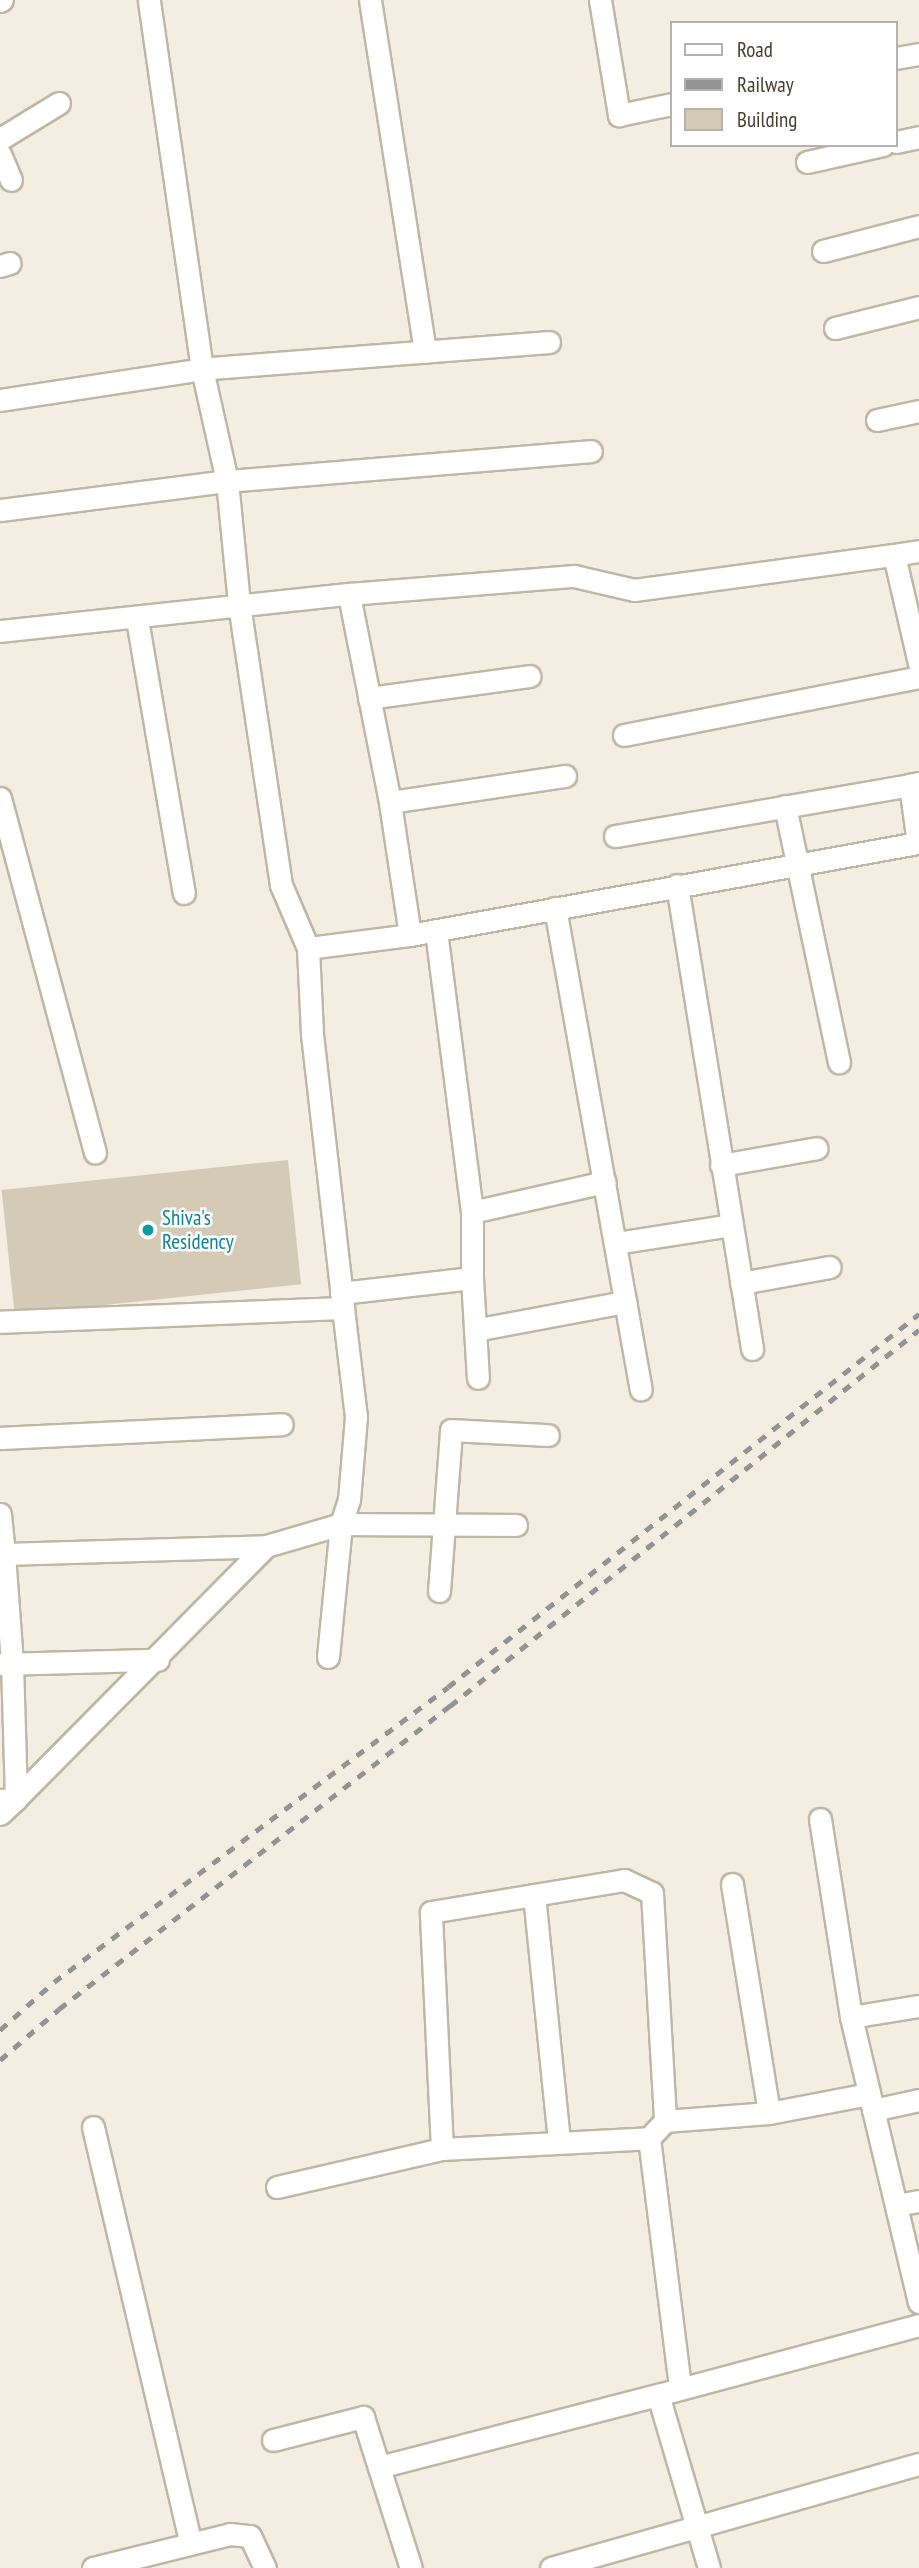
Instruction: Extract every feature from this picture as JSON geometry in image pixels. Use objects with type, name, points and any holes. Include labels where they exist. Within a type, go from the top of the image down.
[{"type":"street","points":[[149,0],[202,369],[227,481],[240,604],[281,885],[307,948],[312,1034],[356,1417],[349,1500],[341,1524],[328,1657]]},
{"type":"street","points":[[370,0],[425,352]]},
{"type":"street","points":[[600,0],[619,115],[670,104]]},
{"type":"street","points":[[898,58],[919,54]]},
{"type":"street","points":[[0,139],[60,103]]},
{"type":"street","points":[[898,142],[919,138]]},
{"type":"street","points":[[807,162],[874,147]]},
{"type":"street","points":[[0,154],[11,180]]},
{"type":"street","points":[[823,251],[919,226]]},
{"type":"street","points":[[835,328],[919,307]]},
{"type":"street","points":[[0,400],[202,369],[550,342]]},
{"type":"street","points":[[877,420],[919,411]]},
{"type":"street","points":[[0,510],[227,481],[591,451]]},
{"type":"street","points":[[0,631],[137,619],[240,604],[574,576],[634,590],[919,551]]},
{"type":"street","points":[[894,555],[919,663]]},
{"type":"street","points":[[349,594],[390,802],[410,934]]},
{"type":"street","points":[[137,619],[184,893]]},
{"type":"street","points":[[369,698],[530,676]]},
{"type":"street","points":[[624,734],[919,677]]},
{"type":"street","points":[[390,802],[565,776]]},
{"type":"street","points":[[307,948],[436,930],[798,862],[919,845],[914,784],[615,836]]},
{"type":"street","points":[[0,798],[95,1152]]},
{"type":"street","points":[[785,806],[839,1062]]},
{"type":"street","points":[[677,885],[752,1349]]},
{"type":"street","points":[[555,908],[606,1182],[640,1389]]},
{"type":"street","points":[[436,930],[472,1212],[472,1278],[478,1378]]},
{"type":"street","points":[[721,1165],[817,1148]]},
{"type":"street","points":[[472,1212],[606,1182]]},
{"type":"street","points":[[615,1243],[731,1225]]},
{"type":"street","points":[[741,1283],[830,1267]]},
{"type":"street","points":[[0,1322],[342,1301],[472,1278]]},
{"type":"street","points":[[475,1331],[625,1302]]},
{"type":"street","points":[[0,1438],[282,1424]]},
{"type":"street","points":[[439,1591],[452,1430],[548,1435]]},
{"type":"street","points":[[0,1514],[8,1800]]},
{"type":"street","points":[[2,1554],[266,1546],[341,1524],[516,1525]]},
{"type":"street","points":[[0,1814],[8,1800],[158,1660],[266,1546]]},
{"type":"street","points":[[6,1663],[158,1660]]},
{"type":"street","points":[[820,1819],[851,2017],[919,2302]]},
{"type":"street","points":[[442,2150],[431,1912],[624,1880],[652,1893],[665,2121]]},
{"type":"street","points":[[732,1884],[769,2113]]},
{"type":"street","points":[[534,1895],[559,2140]]},
{"type":"street","points":[[851,2017],[919,2006]]},
{"type":"street","points":[[277,2187],[442,2150],[559,2140],[649,2138],[665,2121],[919,2100]]},
{"type":"street","points":[[93,2127],[191,2544]]},
{"type":"street","points":[[649,2138],[680,2388]]},
{"type":"street","points":[[896,2205],[919,2201]]},
{"type":"street","points":[[379,2467],[919,2325]]},
{"type":"street","points":[[658,2395],[709,2568]]},
{"type":"street","points":[[273,2440],[363,2417],[411,2568]]},
{"type":"street","points":[[551,2568],[919,2464]]},
{"type":"street","points":[[93,2568],[230,2535],[250,2536],[264,2568]]},
{"type":"building","name":"Shiva's Residency","points":[[288,1160],[301,1284],[15,1314],[2,1190]]},
{"type":"railway","points":[[0,2030],[54,1982],[448,1687],[919,1314]]},
{"type":"railway","points":[[0,2060],[59,2009],[450,1706],[919,1330]]},
{"type":"place","name":"Shiva's Residency","points":[[148,1230]]}]
